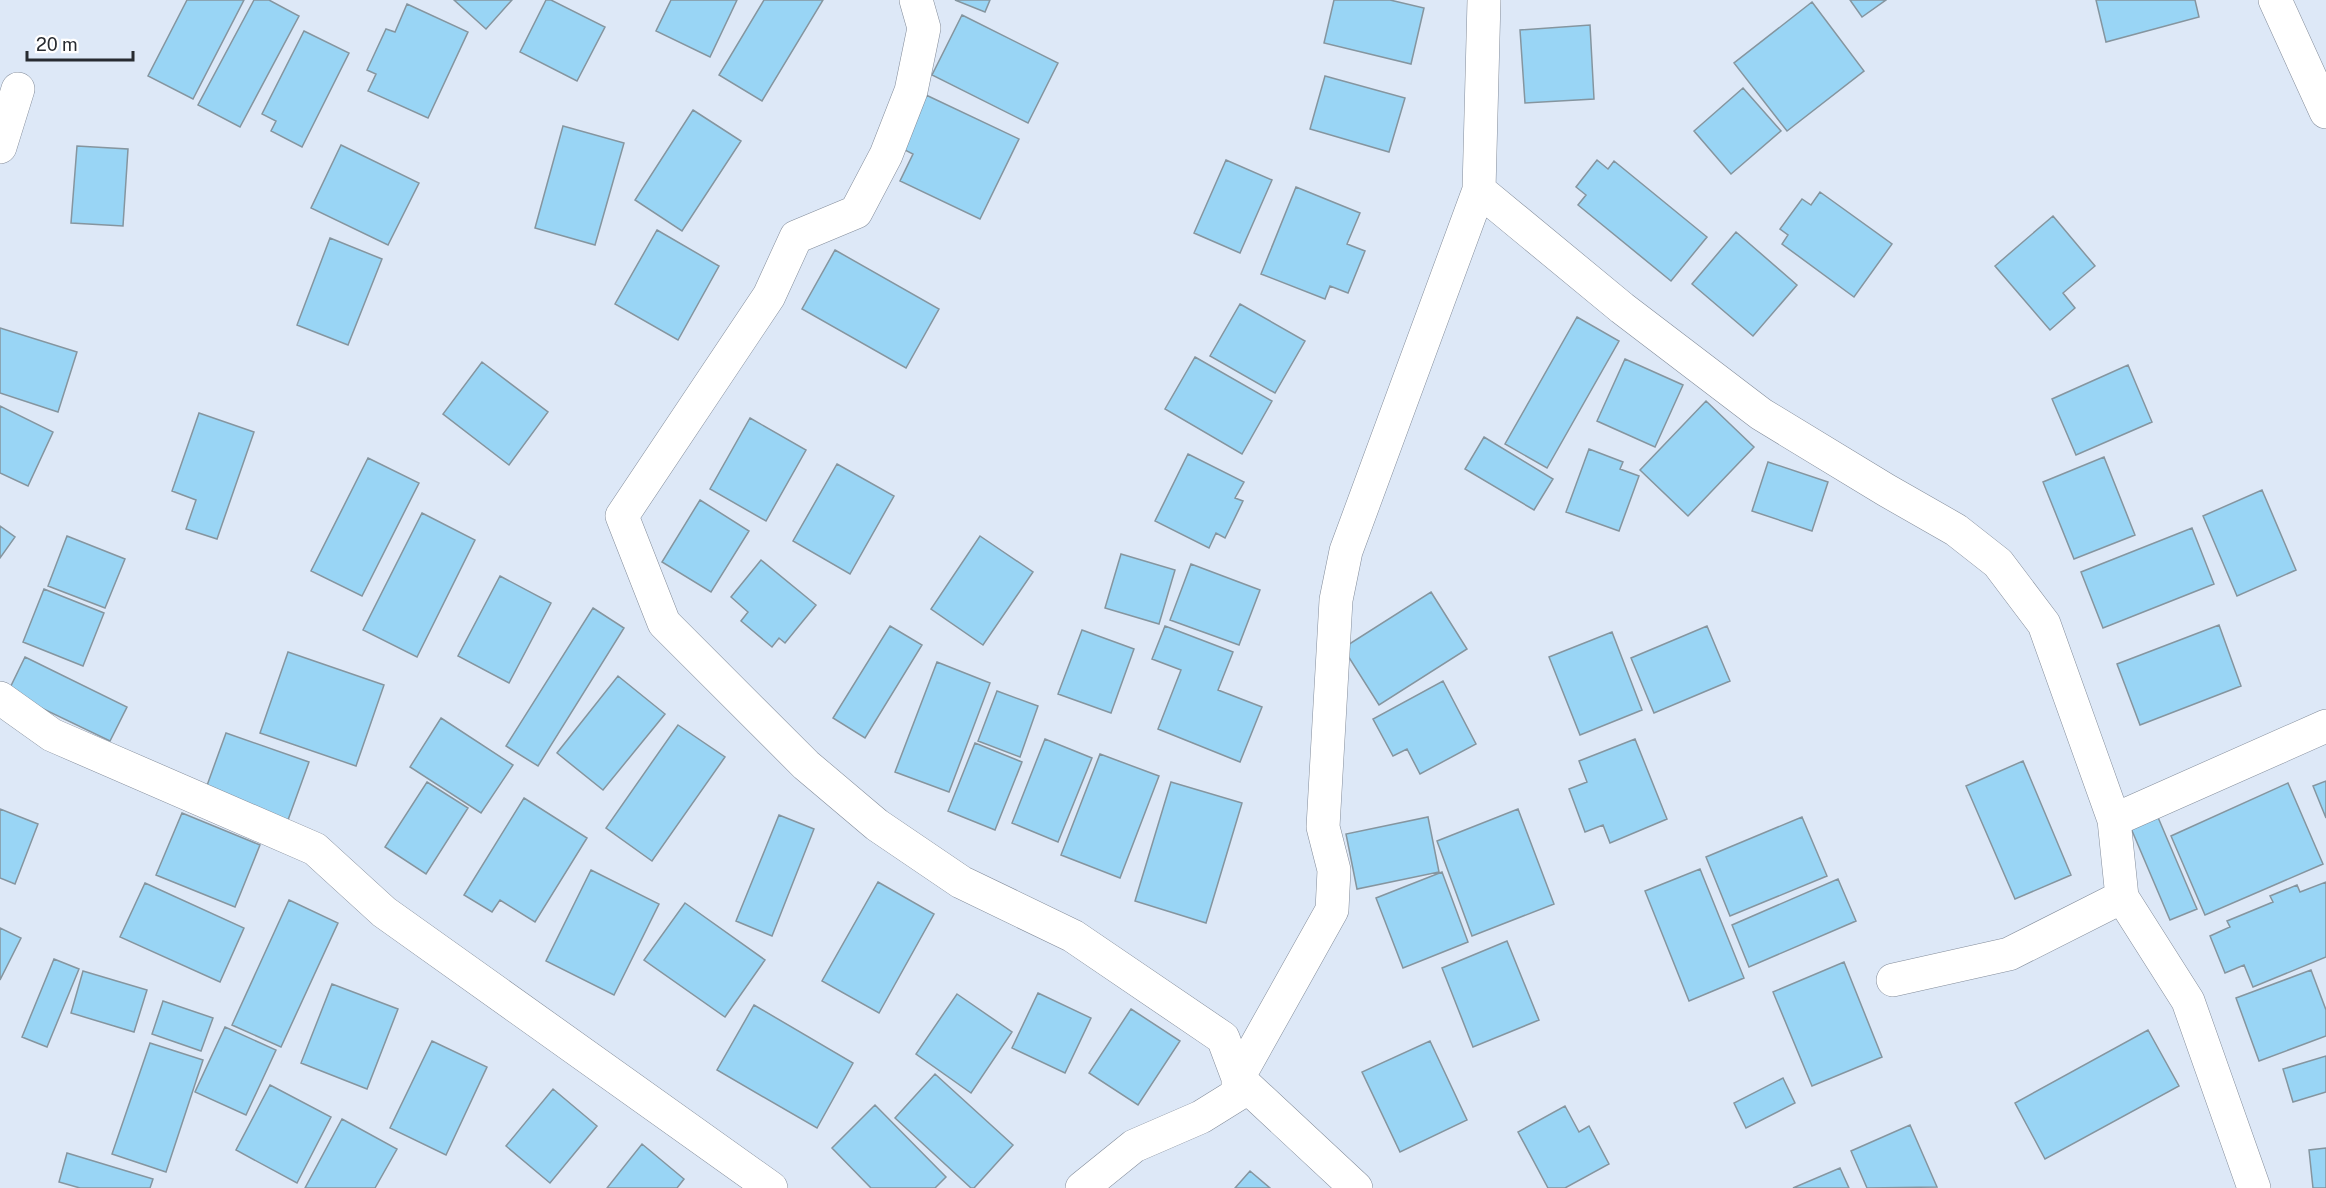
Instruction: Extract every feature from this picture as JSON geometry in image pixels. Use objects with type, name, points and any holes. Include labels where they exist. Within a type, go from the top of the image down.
[{"type":"street","points":[[916,0],[924,28],[911,91],[886,155],[856,212],[796,237],[769,296],[622,516],[664,624],[806,765],[877,825],[961,882],[1073,936],[1223,1038],[1238,1078],[1238,1094],[1201,1118],[1134,1146],[1082,1188]]},
{"type":"street","points":[[1238,1078],[1332,910],[1334,870],[1323,827],[1336,600],[1346,550],[1479,190],[1484,0]]},
{"type":"street","points":[[2275,0],[2326,112]]},
{"type":"street","points":[[0,147],[18,89]]},
{"type":"street","points":[[1479,190],[1622,308],[1761,414],[1956,530],[1998,563],[2044,624],[2114,820],[2122,897],[2188,1001],[2254,1188]]},
{"type":"street","points":[[0,698],[52,735],[315,849],[384,912],[771,1188]]},
{"type":"street","points":[[2114,820],[2326,726]]},
{"type":"street","points":[[1893,980],[2008,954],[2122,897]]},
{"type":"street","points":[[1238,1078],[1356,1188]]},
{"type":"building","points":[[187,0],[244,0],[193,99],[148,76]]},
{"type":"building","points":[[254,0],[269,0],[299,16],[240,127],[198,105]]},
{"type":"building","points":[[454,0],[512,0],[486,29]]},
{"type":"building","points":[[546,0],[551,0],[605,27],[577,81],[520,52]]},
{"type":"building","points":[[671,0],[737,0],[710,57],[656,31]]},
{"type":"building","points":[[764,0],[823,0],[762,101],[719,75]]},
{"type":"building","points":[[955,0],[990,0],[985,12]]},
{"type":"building","points":[[1334,0],[1390,0],[1424,8],[1411,64],[1324,43]]},
{"type":"building","points":[[1850,0],[1886,0],[1862,17]]},
{"type":"building","points":[[2096,0],[2195,0],[2199,17],[2106,42]]},
{"type":"building","points":[[1812,2],[1864,71],[1787,131],[1734,63]]},
{"type":"building","points":[[407,4],[468,32],[428,118],[368,91],[376,74],[367,70],[386,29],[395,32]]},
{"type":"building","points":[[962,15],[1058,63],[1028,123],[932,75]]},
{"type":"building","points":[[1590,25],[1594,99],[1525,103],[1520,30]]},
{"type":"building","points":[[304,31],[349,53],[302,147],[271,131],[276,121],[262,114]]},
{"type":"building","points":[[1325,76],[1405,98],[1389,152],[1310,129]]},
{"type":"building","points":[[1743,88],[1781,131],[1731,174],[1694,131]]},
{"type":"building","points":[[926,95],[1019,139],[980,219],[900,181],[913,154],[901,148]]},
{"type":"building","points":[[693,110],[741,141],[682,231],[635,200]]},
{"type":"building","points":[[563,126],[624,143],[595,245],[535,228]]},
{"type":"building","points":[[341,145],[419,183],[388,245],[311,208]]},
{"type":"building","points":[[77,146],[128,149],[123,226],[71,223]]},
{"type":"building","points":[[1226,160],[1272,180],[1240,253],[1194,233]]},
{"type":"building","points":[[1597,160],[1608,169],[1614,161],[1707,237],[1671,281],[1578,205],[1586,195],[1576,187]]},
{"type":"building","points":[[1296,187],[1360,213],[1347,244],[1365,251],[1348,293],[1330,286],[1325,299],[1261,274]]},
{"type":"building","points":[[1820,192],[1892,244],[1854,297],[1782,244],[1788,235],[1780,229],[1802,199],[1811,205]]},
{"type":"building","points":[[2053,216],[2095,266],[2063,293],[2075,308],[2050,330],[1995,266]]},
{"type":"building","points":[[657,230],[719,266],[678,340],[615,304]]},
{"type":"building","points":[[1736,232],[1797,285],[1753,336],[1692,284]]},
{"type":"building","points":[[330,238],[382,259],[348,345],[297,325]]},
{"type":"building","points":[[835,250],[939,309],[906,368],[802,309]]},
{"type":"building","points":[[1240,304],[1305,341],[1275,393],[1210,356]]},
{"type":"building","points":[[1577,317],[1619,341],[1547,468],[1505,444]]},
{"type":"building","points":[[0,328],[77,352],[58,412],[0,393]]},
{"type":"building","points":[[1195,357],[1272,401],[1242,454],[1165,409]]},
{"type":"building","points":[[1625,359],[1683,385],[1655,447],[1597,421]]},
{"type":"building","points":[[482,362],[548,412],[509,465],[443,414]]},
{"type":"building","points":[[2128,365],[2152,422],[2076,455],[2052,399]]},
{"type":"building","points":[[1706,401],[1754,447],[1688,516],[1640,470]]},
{"type":"building","points":[[0,406],[53,432],[28,486],[0,473]]},
{"type":"building","points":[[199,413],[254,432],[217,539],[186,529],[196,500],[172,491]]},
{"type":"building","points":[[750,418],[806,450],[766,521],[710,489]]},
{"type":"building","points":[[1484,437],[1553,479],[1534,510],[1465,469]]},
{"type":"building","points":[[1589,449],[1623,462],[1620,469],[1639,476],[1619,531],[1566,512]]},
{"type":"building","points":[[1188,454],[1244,482],[1235,498],[1243,501],[1225,538],[1216,533],[1209,548],[1155,521]]},
{"type":"building","points":[[2104,457],[2135,535],[2074,559],[2043,482]]},
{"type":"building","points":[[368,458],[419,483],[362,596],[311,571]]},
{"type":"building","points":[[1768,462],[1828,482],[1812,531],[1752,511]]},
{"type":"building","points":[[837,464],[894,496],[850,574],[793,541]]},
{"type":"building","points":[[2262,490],[2296,570],[2237,596],[2203,516]]},
{"type":"building","points":[[700,500],[749,531],[711,592],[662,562]]},
{"type":"building","points":[[422,513],[475,540],[417,657],[363,630]]},
{"type":"building","points":[[0,526],[15,537],[0,558]]},
{"type":"building","points":[[2192,528],[2214,584],[2103,628],[2081,572]]},
{"type":"building","points":[[67,536],[125,559],[105,608],[48,586]]},
{"type":"building","points":[[980,536],[1033,572],[983,645],[931,609]]},
{"type":"building","points":[[1121,554],[1175,570],[1159,624],[1105,608]]},
{"type":"building","points":[[761,560],[816,605],[785,643],[779,638],[772,647],[741,621],[748,612],[731,597]]},
{"type":"building","points":[[1191,564],[1260,590],[1239,645],[1170,620]]},
{"type":"building","points":[[500,576],[551,603],[509,683],[458,656]]},
{"type":"building","points":[[44,589],[104,613],[83,666],[23,642]]},
{"type":"building","points":[[1431,592],[1467,649],[1379,705],[1343,648]]},
{"type":"building","points":[[593,608],[624,628],[538,766],[506,746]]},
{"type":"building","points":[[2219,625],[2241,686],[2140,725],[2117,664]]},
{"type":"building","points":[[890,626],[922,645],[865,738],[833,718]]},
{"type":"building","points":[[1165,626],[1233,652],[1218,690],[1262,707],[1240,762],[1158,729],[1181,670],[1152,659]]},
{"type":"building","points":[[1707,626],[1730,681],[1654,713],[1631,658]]},
{"type":"building","points":[[1082,630],[1134,649],[1111,713],[1058,694]]},
{"type":"building","points":[[1612,632],[1642,710],[1580,735],[1549,657]]},
{"type":"building","points":[[288,652],[384,685],[356,766],[260,733]]},
{"type":"building","points":[[25,657],[127,707],[110,741],[8,692]]},
{"type":"building","points":[[937,662],[990,683],[949,792],[895,772]]},
{"type":"building","points":[[618,676],[665,714],[603,790],[557,753]]},
{"type":"building","points":[[1443,681],[1476,744],[1420,774],[1407,749],[1393,756],[1373,719]]},
{"type":"building","points":[[997,691],[1038,706],[1020,757],[978,741]]},
{"type":"building","points":[[441,718],[513,765],[481,813],[410,767]]},
{"type":"building","points":[[678,725],[725,757],[652,861],[606,828]]},
{"type":"building","points":[[226,733],[309,762],[288,820],[205,791]]},
{"type":"building","points":[[1045,739],[1092,758],[1058,842],[1012,823]]},
{"type":"building","points":[[1635,739],[1667,819],[1610,843],[1603,825],[1585,832],[1569,789],[1587,782],[1579,761]]},
{"type":"building","points":[[975,743],[1022,762],[995,830],[948,811]]},
{"type":"building","points":[[1100,754],[1159,776],[1120,878],[1061,855]]},
{"type":"building","points":[[2023,761],[2071,875],[2015,899],[1966,786]]},
{"type":"building","points":[[2326,781],[2326,818],[2313,786]]},
{"type":"building","points":[[427,782],[468,808],[426,874],[385,847]]},
{"type":"building","points":[[1171,782],[1242,803],[1206,923],[1135,901]]},
{"type":"building","points":[[2288,783],[2323,864],[2205,915],[2171,836]]},
{"type":"building","points":[[524,798],[587,838],[535,922],[500,900],[492,912],[464,895]]},
{"type":"building","points":[[0,809],[38,824],[15,884],[0,878]]},
{"type":"building","points":[[1518,809],[1554,904],[1472,936],[1437,841]]},
{"type":"building","points":[[182,813],[260,845],[235,907],[156,875]]},
{"type":"building","points":[[779,815],[814,829],[772,936],[736,921]]},
{"type":"building","points":[[2157,815],[2197,909],[2170,920],[2130,826]]},
{"type":"building","points":[[1428,817],[1439,872],[1357,889],[1346,834]]},
{"type":"building","points":[[1802,817],[1827,876],[1730,916],[1706,857]]},
{"type":"building","points":[[1700,869],[1744,978],[1689,1001],[1645,891]]},
{"type":"building","points":[[591,870],[659,904],[614,995],[546,961]]},
{"type":"building","points":[[1442,872],[1468,942],[1403,968],[1376,898]]},
{"type":"building","points":[[1838,879],[1856,921],[1749,967],[1732,925]]},
{"type":"building","points":[[878,882],[934,914],[879,1013],[822,981]]},
{"type":"building","points":[[2326,882],[2326,957],[2253,987],[2244,965],[2225,973],[2210,936],[2230,927],[2227,921],[2273,902],[2270,896],[2297,885],[2300,892]]},
{"type":"building","points":[[145,883],[244,928],[220,982],[120,937]]},
{"type":"building","points":[[289,900],[338,923],[281,1047],[232,1025]]},
{"type":"building","points":[[685,903],[765,960],[725,1017],[644,960]]},
{"type":"building","points":[[0,928],[21,938],[0,980]]},
{"type":"building","points":[[1507,941],[1539,1020],[1473,1047],[1442,968]]},
{"type":"building","points":[[54,959],[79,969],[47,1047],[22,1037]]},
{"type":"building","points":[[1844,962],[1882,1057],[1812,1086],[1773,992]]},
{"type":"building","points":[[2311,970],[2326,1010],[2326,1036],[2259,1061],[2236,998]]},
{"type":"building","points":[[83,971],[147,990],[134,1032],[71,1013]]},
{"type":"building","points":[[332,984],[398,1009],[367,1089],[301,1063]]},
{"type":"building","points":[[1038,993],[1091,1018],[1065,1073],[1012,1048]]},
{"type":"building","points":[[957,994],[1012,1032],[971,1093],[916,1054]]},
{"type":"building","points":[[163,1001],[213,1018],[201,1051],[152,1034]]},
{"type":"building","points":[[754,1005],[853,1063],[817,1128],[717,1070]]},
{"type":"building","points":[[1131,1009],[1180,1041],[1138,1105],[1089,1073]]},
{"type":"building","points":[[225,1027],[276,1050],[246,1115],[195,1092]]},
{"type":"building","points":[[2148,1030],[2179,1086],[2045,1159],[2015,1103]]},
{"type":"building","points":[[432,1041],[487,1067],[446,1155],[390,1128]]},
{"type":"building","points":[[1430,1041],[1467,1120],[1400,1152],[1362,1072]]},
{"type":"building","points":[[150,1043],[203,1060],[166,1172],[112,1154]]},
{"type":"building","points":[[2326,1056],[2326,1092],[2293,1102],[2283,1069]]},
{"type":"building","points":[[935,1074],[1013,1145],[974,1188],[971,1188],[895,1118]]},
{"type":"building","points":[[1783,1078],[1795,1103],[1746,1128],[1734,1103]]},
{"type":"building","points":[[270,1085],[331,1117],[297,1183],[236,1150]]},
{"type":"building","points":[[553,1089],[597,1126],[550,1183],[506,1146]]},
{"type":"building","points":[[875,1105],[946,1177],[935,1188],[871,1188],[832,1148]]},
{"type":"building","points":[[1565,1106],[1579,1132],[1589,1126],[1609,1164],[1565,1188],[1548,1188],[1518,1132]]},
{"type":"building","points":[[342,1119],[397,1149],[375,1188],[305,1188]]},
{"type":"building","points":[[1910,1125],[1937,1187],[1867,1188],[1851,1151]]},
{"type":"building","points":[[642,1144],[684,1179],[677,1188],[607,1188]]},
{"type":"building","points":[[2326,1148],[2326,1188],[2313,1188],[2309,1150]]},
{"type":"building","points":[[67,1153],[153,1179],[150,1188],[80,1188],[59,1182]]},
{"type":"building","points":[[1840,1168],[1849,1188],[1793,1188]]},
{"type":"building","points":[[1250,1171],[1270,1188],[1235,1188]]}]
